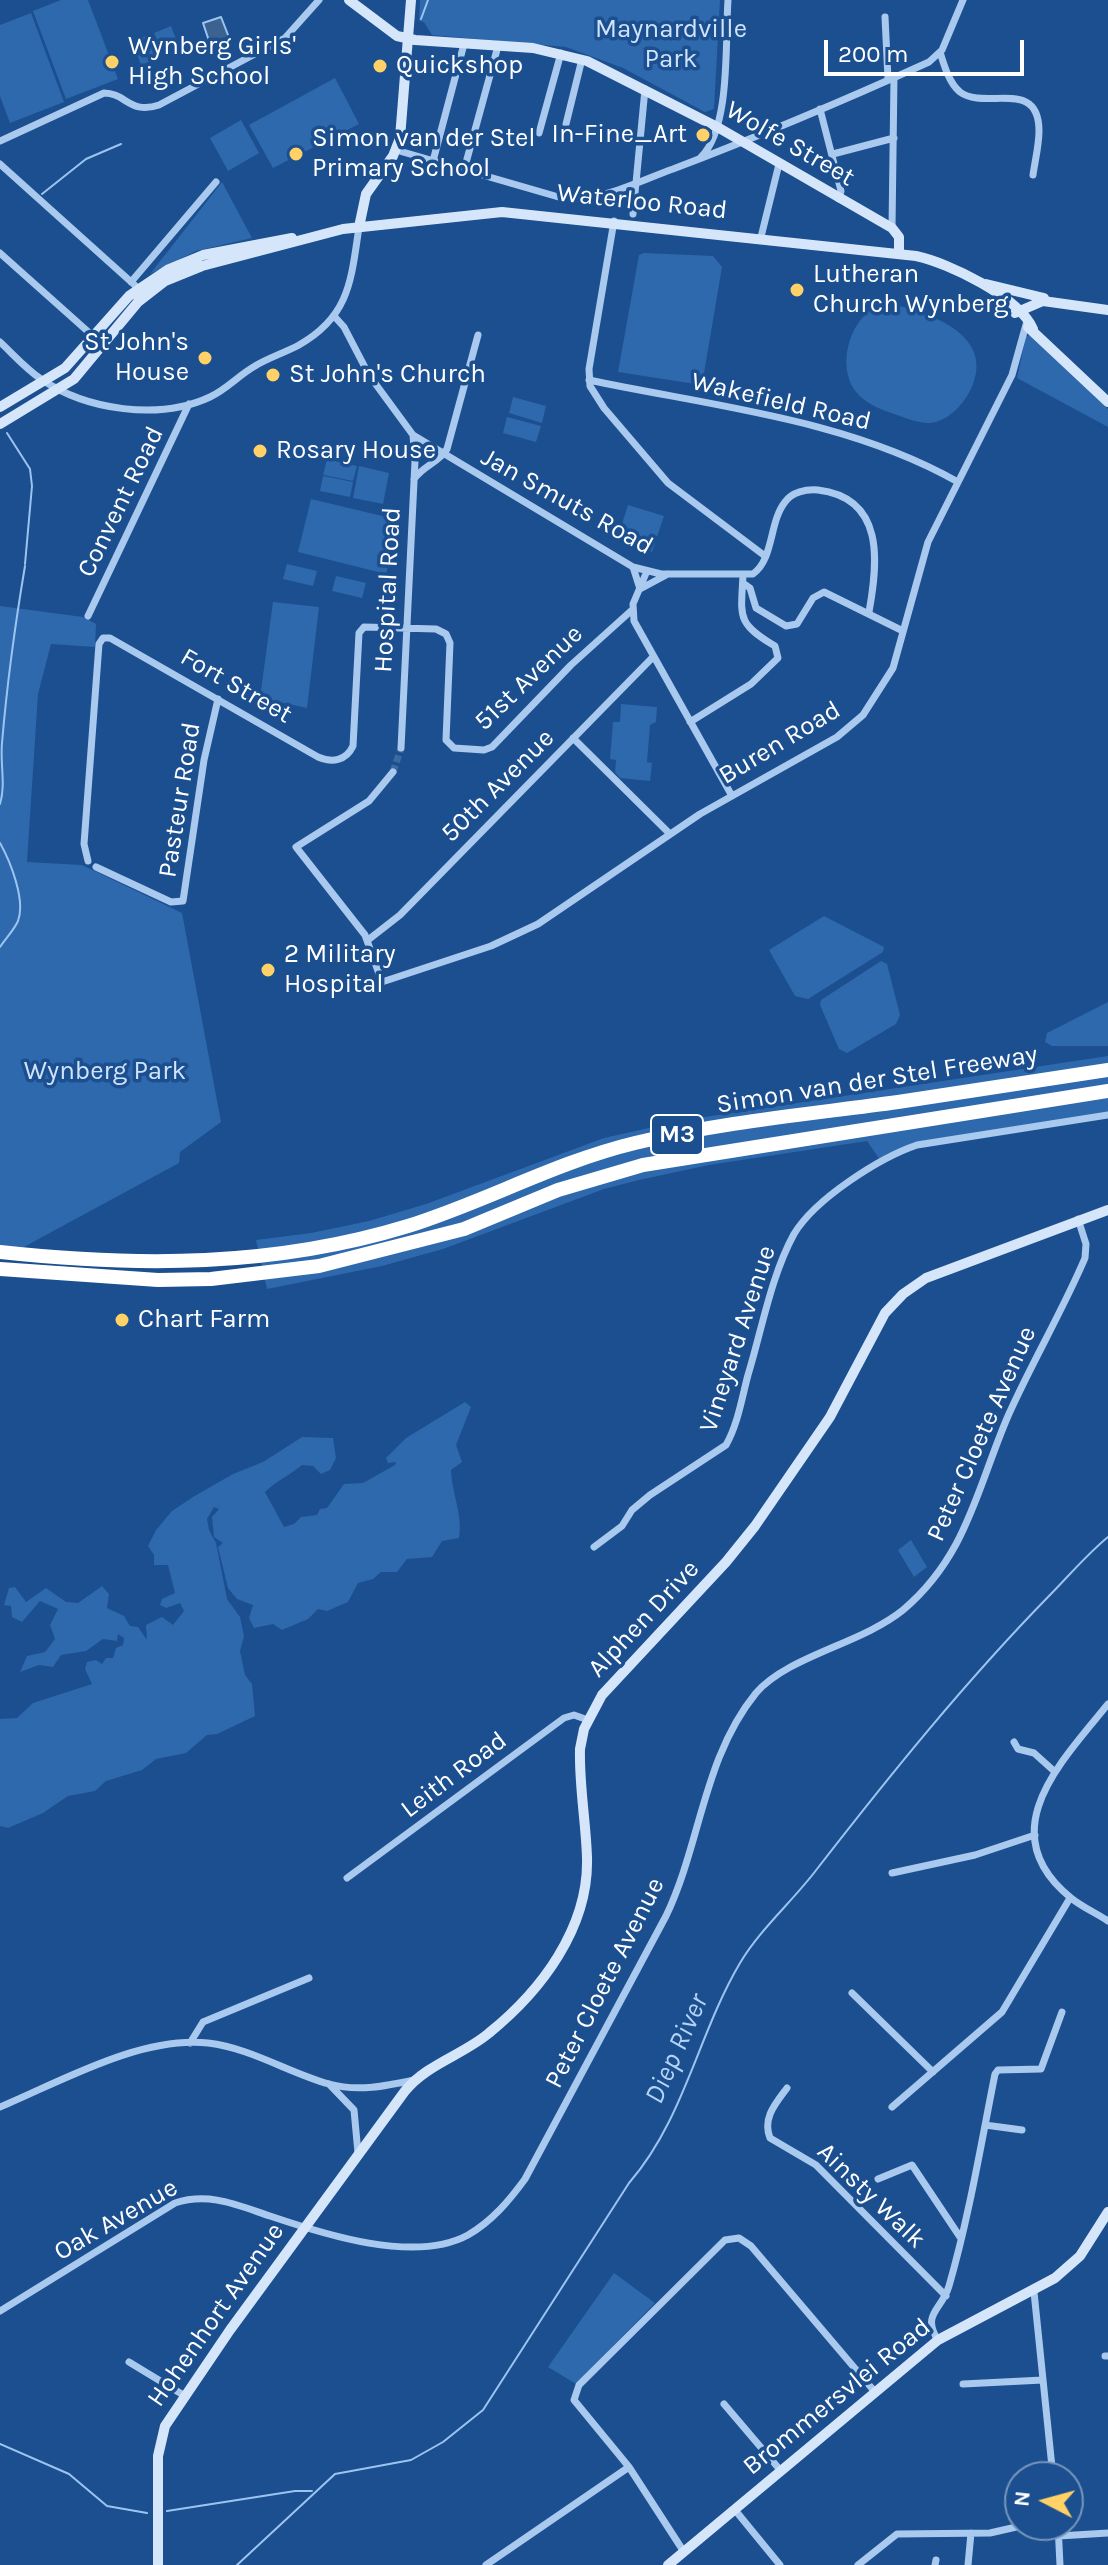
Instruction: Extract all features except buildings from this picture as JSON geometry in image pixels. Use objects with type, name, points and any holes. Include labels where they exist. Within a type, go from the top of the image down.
[{"type":"highway","name":"Simon van der Stel Freeway","points":[[0,1252],[142,1264],[260,1257],[407,1226],[586,1157],[636,1143],[782,1117],[1108,1070]]},
{"type":"highway","name":"Simon van der Stel Freeway","points":[[0,1269],[110,1279],[211,1279],[319,1266],[409,1246],[464,1229],[558,1190],[643,1165],[1108,1091]]},
{"type":"street","points":[[0,141],[104,93],[112,93],[139,108],[159,105],[285,38],[319,0]]},
{"type":"street","points":[[349,0],[397,36],[407,38]]},
{"type":"street","points":[[0,342],[45,381],[59,389],[82,400],[140,409],[189,404],[209,398],[256,365],[304,342],[334,316],[348,291],[366,194],[396,150],[411,0]]},
{"type":"street","points":[[712,152],[719,128],[728,0]]},
{"type":"street","points":[[396,150],[573,199],[636,183],[712,152],[744,143],[929,62],[940,52],[963,0]]},
{"type":"street","points":[[885,17],[894,138],[892,228],[899,237],[899,254]]},
{"type":"street","name":"Wolfe Street","points":[[407,38],[561,53],[582,59],[645,87],[892,228]]},
{"type":"street","points":[[433,161],[464,44]]},
{"type":"street","points":[[464,170],[498,46]]},
{"type":"street","points":[[940,52],[949,76],[960,92],[971,96],[1020,98],[1031,107],[1039,129],[1033,175]]},
{"type":"street","points":[[539,133],[561,53]]},
{"type":"street","points":[[566,124],[582,59]]},
{"type":"street","points":[[633,214],[645,87]]},
{"type":"street","points":[[820,109],[833,154],[839,199]]},
{"type":"street","points":[[833,154],[894,138]]},
{"type":"street","points":[[0,164],[135,286],[216,182]]},
{"type":"street","points":[[761,237],[779,164]]},
{"type":"street","name":"Waterloo Road","points":[[0,407],[74,360],[135,286],[203,255],[256,243],[359,227],[502,212],[614,221],[899,254],[944,263],[973,279]]},
{"type":"street","points":[[614,221],[589,380],[609,414],[668,483],[765,556]]},
{"type":"street","name":"Waterloo Road","points":[[0,424],[79,374],[138,302],[174,276],[302,238]]},
{"type":"street","points":[[0,253],[103,345]]},
{"type":"street","points":[[973,279],[1058,302],[1108,310]]},
{"type":"street","points":[[973,279],[1022,317],[1108,402]]},
{"type":"street","points":[[1022,317],[1036,302],[1058,302]]},
{"type":"street","name":"Jan Smuts Road","points":[[334,316],[344,327],[369,375],[413,435],[443,455],[633,567],[668,574],[743,579]]},
{"type":"street","name":"Buren Road","points":[[368,940],[382,982],[491,946],[538,924],[670,834],[826,743],[855,722],[884,686],[923,556],[1012,375],[1022,317]]},
{"type":"street","points":[[413,481],[426,466],[443,455],[478,335]]},
{"type":"street","name":"Wakefield Road","points":[[589,380],[794,423],[859,440],[906,455],[958,482]]},
{"type":"street","name":"Convent Road","points":[[88,616],[189,404]]},
{"type":"street","name":"Hospital Road","points":[[401,748],[413,435]]},
{"type":"street","points":[[743,579],[761,568],[783,504],[793,494],[813,489],[848,499],[863,513],[875,546],[876,570],[869,612]]},
{"type":"street","points":[[633,567],[640,589]]},
{"type":"street","points":[[647,571],[632,610],[636,625],[732,796]]},
{"type":"street","points":[[640,589],[668,574]]},
{"type":"street","points":[[743,579],[750,588],[756,608],[786,626],[797,624],[813,598],[821,592],[869,612],[903,631]]},
{"type":"street","points":[[690,722],[751,684],[778,658],[775,646],[751,632],[745,624],[743,579]]},
{"type":"street","name":"51st Avenue","points":[[406,628],[440,630],[450,640],[447,741],[457,749],[484,750],[492,747],[571,665],[632,610]]},
{"type":"street","name":"Fort Street","points":[[88,861],[84,844],[99,644],[103,638],[110,638],[318,757],[333,760],[343,758],[354,743],[360,630],[367,626],[406,628]]},
{"type":"street","name":"50th Avenue","points":[[368,940],[400,915],[653,657]]},
{"type":"street","name":"Pasteur Road","points":[[96,867],[177,903],[185,896],[204,760],[218,699]]},
{"type":"street","points":[[573,738],[670,834]]},
{"type":"street","points":[[368,940],[296,847],[369,801],[393,772]]},
{"type":"street","name":"Vineyard Avenue","points":[[594,1547],[622,1526],[632,1510],[650,1495],[726,1445],[776,1280],[793,1237],[800,1225],[849,1181],[893,1153],[917,1145],[1108,1115]]},
{"type":"street","name":"Alphen Drive","points":[[358,2155],[414,2080],[476,2042],[503,2020],[551,1967],[573,1929],[583,1904],[587,1876],[579,1771],[580,1749],[588,1720],[602,1695],[726,1562],[755,1526],[830,1417],[878,1325],[896,1300],[926,1278],[1108,1210]]},
{"type":"street","name":"Peter Cloete Avenue","points":[[304,2228],[395,2247],[421,2247],[465,2236],[488,2222],[512,2197],[676,1895],[717,1758],[757,1692],[775,1677],[859,1638],[903,1609],[948,1559],[966,1530],[1008,1416],[1085,1258],[1086,1244],[1078,1219]]},
{"type":"street","points":[[1108,1704],[1054,1771],[1040,1794],[1035,1835],[1049,1874],[1070,1898],[1108,1921]]},
{"type":"street","name":"Leith Road","points":[[347,1878],[564,1718],[574,1715],[588,1720]]},
{"type":"street","points":[[1014,1742],[1018,1749],[1034,1753],[1054,1771]]},
{"type":"street","points":[[892,1873],[975,1855],[1035,1835]]},
{"type":"street","points":[[892,2107],[1002,2012],[1070,1898]]},
{"type":"street","points":[[190,2043],[203,2022],[309,1978]]},
{"type":"street","points":[[852,1993],[933,2072]]},
{"type":"street","points":[[938,2340],[931,2329],[931,2318],[946,2296],[998,2070],[1041,2069],[1062,2012]]},
{"type":"street","points":[[0,2107],[137,2051],[166,2043],[190,2043],[243,2052],[329,2084],[369,2088],[414,2080]]},
{"type":"street","points":[[329,2084],[354,2110],[358,2155]]},
{"type":"street","name":"Ainsty Walk","points":[[787,2088],[770,2111],[767,2130],[770,2138],[816,2165],[946,2296]]},
{"type":"street","points":[[985,2125],[1022,2130]]},
{"type":"street","name":"Hohenhort Avenue","points":[[158,2565],[159,2451],[165,2426],[358,2155]]},
{"type":"street","points":[[878,2179],[912,2165],[960,2237]]},
{"type":"street","name":"Oak Avenue","points":[[0,2311],[175,2203],[195,2197],[219,2199],[304,2228]]},
{"type":"street","name":"Brommersvlei Road","points":[[668,2565],[938,2340],[1034,2292],[1080,2256],[1108,2212]]},
{"type":"street","points":[[684,2552],[629,2467],[577,2408],[575,2391],[661,2302],[730,2239],[739,2238],[751,2246],[875,2392]]},
{"type":"street","points":[[1034,2292],[1051,2461]]},
{"type":"street","points":[[129,2362],[185,2396]]},
{"type":"street","points":[[963,2384],[1043,2380]]},
{"type":"street","points":[[724,2404],[781,2471]]},
{"type":"street","points":[[486,2565],[629,2467]]},
{"type":"street","points":[[735,2510],[780,2565]]},
{"type":"street","points":[[858,2565],[897,2534],[971,2533],[1004,2528]]},
{"type":"street","points":[[968,2565],[971,2533]]},
{"type":"street","points":[[1084,2534],[1108,2533]]},
{"type":"street","points":[[1059,2541],[1060,2565]]},
{"type":"green space","points":[[61,0],[88,0],[118,79],[66,99],[33,11]]},
{"type":"green space","name":"Maynardville Park","points":[[420,0],[720,0],[714,109],[705,112],[623,68],[566,47],[432,35],[424,22],[419,21]]},
{"type":"green space","points":[[31,13],[64,102],[10,123],[0,96],[0,25]]},
{"type":"green space","points":[[171,26],[180,50],[165,56],[154,33]]},
{"type":"green space","points":[[150,34],[156,59],[141,65],[132,41]]},
{"type":"green space","points":[[335,78],[359,124],[273,168],[249,125]]},
{"type":"green space","points":[[241,120],[259,153],[228,171],[210,138]]},
{"type":"green space","points":[[222,182],[252,238],[196,251],[150,274]]},
{"type":"green space","points":[[639,255],[713,256],[722,267],[702,385],[618,372]]},
{"type":"green space","points":[[887,303],[921,312],[954,329],[967,340],[975,354],[977,370],[971,389],[957,409],[942,420],[922,422],[882,410],[861,397],[850,382],[847,355],[856,327],[874,308]]},
{"type":"green space","points":[[1031,335],[1108,409],[1108,427],[1017,378],[1026,336]]},
{"type":"green space","points":[[513,397],[546,406],[542,423],[509,413]]},
{"type":"green space","points":[[507,417],[541,426],[536,442],[503,433]]},
{"type":"green space","points":[[327,459],[357,466],[353,481],[323,475]]},
{"type":"green space","points":[[359,466],[389,473],[383,504],[353,498]]},
{"type":"green space","points":[[323,476],[353,482],[350,497],[320,491]]},
{"type":"green space","points":[[311,499],[399,520],[386,574],[298,552]]},
{"type":"green space","points":[[628,505],[664,516],[652,552],[617,540]]},
{"type":"green space","points":[[287,564],[317,571],[313,586],[283,579]]},
{"type":"green space","points":[[336,576],[366,583],[362,598],[332,591]]},
{"type":"green space","points":[[273,602],[319,607],[307,708],[260,698]]},
{"type":"green space","name":"Wynberg Park","points":[[0,606],[83,617],[96,624],[95,647],[51,644],[38,694],[27,862],[82,865],[182,913],[221,1122],[180,1152],[179,1163],[22,1248],[0,1246]]},
{"type":"green space","points":[[621,704],[657,707],[656,722],[650,725],[647,762],[652,763],[650,781],[620,778],[615,772],[616,760],[610,759],[613,722],[620,722]]},
{"type":"green space","points":[[824,916],[884,947],[883,952],[808,999],[795,996],[769,950]]},
{"type":"green space","points":[[881,961],[887,964],[900,1015],[896,1024],[847,1053],[839,1049],[820,1005],[821,1000]]},
{"type":"green space","points":[[1108,1002],[1108,1046],[1052,1046],[1045,1042],[1047,1033]]},
{"type":"green space","points":[[1108,1056],[1108,1115],[932,1142],[880,1160],[867,1141],[709,1165],[604,1189],[443,1249],[382,1266],[267,1289],[256,1240],[369,1221],[426,1204],[604,1138],[685,1120]]},
{"type":"green space","points":[[465,1402],[471,1407],[456,1445],[462,1462],[451,1470],[460,1521],[459,1538],[442,1541],[432,1557],[407,1559],[397,1572],[381,1572],[373,1579],[358,1583],[348,1602],[327,1611],[318,1609],[308,1619],[282,1630],[273,1624],[254,1628],[249,1618],[253,1605],[237,1599],[228,1588],[218,1547],[223,1543],[214,1537],[212,1517],[219,1509],[214,1507],[207,1519],[209,1530],[216,1543],[227,1599],[240,1617],[244,1636],[240,1651],[245,1675],[252,1684],[255,1716],[217,1734],[207,1735],[186,1753],[156,1759],[142,1770],[106,1781],[95,1791],[68,1796],[43,1813],[8,1828],[0,1826],[0,1719],[17,1718],[33,1703],[92,1684],[85,1669],[87,1662],[96,1660],[102,1664],[106,1658],[113,1658],[116,1648],[123,1645],[124,1638],[118,1634],[117,1641],[103,1639],[86,1651],[61,1655],[53,1667],[39,1665],[20,1672],[27,1656],[45,1652],[55,1639],[50,1625],[58,1609],[40,1601],[22,1622],[12,1617],[11,1606],[4,1605],[9,1588],[15,1587],[26,1602],[46,1588],[66,1602],[78,1603],[102,1586],[109,1594],[107,1608],[124,1616],[130,1626],[138,1627],[147,1640],[146,1625],[162,1617],[173,1625],[184,1611],[180,1603],[166,1608],[160,1605],[162,1599],[175,1593],[168,1565],[154,1565],[154,1555],[148,1546],[156,1530],[172,1511],[233,1474],[263,1462],[302,1437],[333,1438],[336,1458],[330,1470],[321,1474],[313,1466],[302,1465],[265,1492],[284,1527],[294,1524],[301,1517],[317,1515],[320,1509],[327,1508],[344,1484],[363,1483],[395,1465],[396,1462],[388,1463],[386,1458],[406,1438]]},
{"type":"green space","points":[[911,1540],[927,1567],[914,1577],[898,1550]]},
{"type":"green space","points":[[614,2273],[655,2303],[576,2384],[548,2367]]},
{"type":"shaded area","points":[[221,17],[230,40],[211,47],[203,23]]},
{"type":"waterway","points":[[421,19],[428,0]]},
{"type":"waterway","points":[[42,194],[86,159],[121,144]]},
{"type":"waterway","points":[[7,433],[30,469],[32,486],[25,564]]},
{"type":"waterway","points":[[0,804],[6,699],[25,566]]},
{"type":"waterway","points":[[0,843],[12,870],[20,902],[18,921],[0,947]]},
{"type":"waterway","name":"Diep River","points":[[237,2565],[335,2474],[411,2460],[443,2442],[483,2410],[664,2132],[725,1990],[748,1951],[958,1696],[1017,1629],[1108,1537]]},
{"type":"waterway","points":[[0,2444],[69,2474],[107,2506],[147,2513]]},
{"type":"waterway","points":[[167,2511],[312,2491]]},
{"type":"tunnel","points":[[393,772],[401,748]]},
{"type":"place","name":"Wynberg Girls' High School","points":[[112,62]]},
{"type":"place","name":"Quickshop","points":[[380,66]]},
{"type":"place","name":"In-Fine_Art","points":[[703,135]]},
{"type":"place","name":"Simon van der Stel Primary School","points":[[296,154]]},
{"type":"place","name":"Lutheran Church Wynberg","points":[[797,290]]},
{"type":"place","name":"St John's House","points":[[205,358]]},
{"type":"place","name":"St John's Church","points":[[273,375]]},
{"type":"place","name":"Rosary House","points":[[260,451]]},
{"type":"place","name":"2 Military Hospital","points":[[268,970]]},
{"type":"place","name":"Chart Farm","points":[[122,1320]]}]
